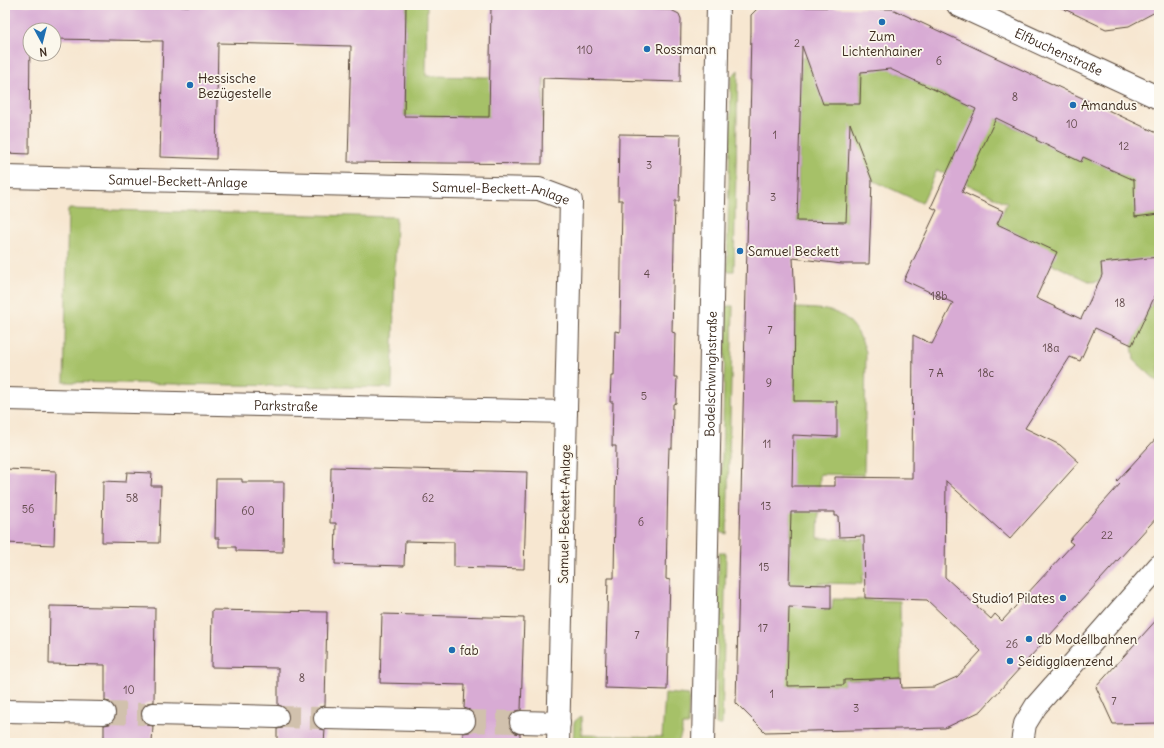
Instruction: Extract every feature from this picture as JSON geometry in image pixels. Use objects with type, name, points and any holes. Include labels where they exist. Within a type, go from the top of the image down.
[{"type":"street","name":"Bodelschwinghstraße","points":[[702,743],[718,5]]},
{"type":"street","name":"Elfbuchenstraße","points":[[958,5],[1159,98]]},
{"type":"street","name":"Samuel-Beckett-Anlage","points":[[5,177],[539,189],[571,201],[559,733],[521,722]]},
{"type":"street","name":"Parkstraße","points":[[5,399],[566,412]]},
{"type":"street","points":[[1022,743],[1025,724],[1036,706],[1159,566]]},
{"type":"street","points":[[5,711],[104,713]]},
{"type":"street","points":[[153,714],[277,717]]},
{"type":"street","points":[[325,718],[464,721]]},
{"type":"green space","points":[[406,5],[427,5],[426,76],[544,78],[543,118],[404,116]]},
{"type":"green space","points":[[806,56],[842,104],[861,103],[861,74],[858,70],[886,67],[1037,138],[1036,140],[1081,161],[1083,157],[1154,188],[1159,186],[1159,275],[1091,282],[1003,241],[991,235],[1007,203],[937,170],[922,203],[872,180],[870,175],[848,174],[846,222],[797,221],[801,66],[798,63]]},
{"type":"green space","points":[[738,70],[734,271],[727,271],[731,78]]},
{"type":"green space","points":[[68,209],[396,217],[392,388],[64,382]]},
{"type":"green space","points":[[1159,287],[1159,383],[1134,360],[1132,345]]},
{"type":"green space","points":[[726,306],[733,306],[727,534],[720,532]]},
{"type":"green space","points":[[795,308],[821,309],[840,315],[848,320],[855,328],[861,338],[866,352],[864,475],[820,474],[818,538],[867,539],[867,573],[863,574],[862,584],[818,583],[818,609],[832,609],[833,599],[900,601],[901,678],[844,680],[844,685],[778,686],[789,598]]},
{"type":"green space","points":[[719,553],[726,553],[722,725],[716,725]]},
{"type":"green space","points":[[665,693],[689,695],[688,725],[682,725],[682,732],[678,743],[573,743],[574,722],[581,716],[582,735],[662,737]]},
{"type":"building","name":"Hessische Bezügestelle","points":[[5,5],[352,7],[352,5],[406,5],[404,116],[489,117],[491,5],[671,10],[679,14],[681,19],[680,82],[543,78],[542,164],[348,162],[351,46],[218,43],[216,159],[160,157],[163,41],[62,39],[62,22],[22,22],[22,62],[30,62],[29,154],[5,153]]},
{"type":"building","points":[[1056,5],[1159,5],[1159,10],[1129,26],[1106,29]]},
{"type":"building","points":[[760,6],[892,9],[1159,134],[1159,214],[1135,217],[1134,180],[1083,157],[1081,162],[996,118],[962,192],[1003,211],[997,224],[1057,252],[1036,298],[1081,319],[1102,275],[1101,263],[1159,257],[1159,287],[1132,345],[1095,328],[1080,361],[1070,357],[1025,428],[1060,445],[1079,462],[1010,539],[946,481],[945,577],[991,619],[995,614],[1002,621],[1073,544],[1069,541],[1120,484],[1117,481],[1159,435],[1159,515],[981,711],[945,728],[765,732],[736,703],[751,80],[751,15]],"holes":[[[802,46],[823,104],[860,104],[861,72],[890,69],[976,109],[931,207],[937,210],[904,280],[953,303],[932,344],[913,335],[912,478],[835,477],[835,486],[792,486],[793,435],[837,437],[837,401],[794,401],[795,299],[793,258],[842,264],[869,264],[872,180],[850,123],[846,222],[797,221]],[[791,512],[835,512],[835,516],[838,516],[839,537],[864,536],[865,598],[927,600],[981,651],[957,677],[934,687],[902,688],[901,678],[844,680],[844,685],[787,686],[789,607],[831,609],[831,585],[789,584]]]},
{"type":"building","points":[[619,134],[681,135],[679,201],[675,201],[672,332],[675,333],[674,377],[677,377],[676,403],[673,404],[672,448],[669,448],[668,476],[666,579],[670,580],[667,690],[605,688],[608,578],[614,578],[616,446],[612,446],[613,402],[610,402],[611,376],[614,376],[615,331],[620,332],[622,200],[618,200]]},
{"type":"building","points":[[331,467],[527,472],[524,569],[454,567],[454,542],[405,541],[404,566],[335,564],[336,523],[330,523]]},
{"type":"building","points":[[5,469],[56,471],[54,545],[5,543]]},
{"type":"building","points":[[127,472],[152,473],[151,486],[161,486],[159,543],[102,542],[103,481],[126,482]]},
{"type":"building","points":[[216,479],[242,479],[242,482],[284,482],[283,552],[236,551],[236,547],[219,547],[219,538],[215,538]]},
{"type":"building","points":[[50,606],[155,608],[154,702],[147,703],[143,707],[141,713],[142,720],[147,725],[153,726],[152,743],[104,743],[104,725],[110,724],[115,719],[116,714],[115,707],[110,702],[105,701],[105,665],[49,664]]},
{"type":"building","points":[[212,610],[327,612],[325,706],[319,707],[314,712],[313,717],[314,724],[319,729],[325,730],[324,743],[277,743],[277,729],[283,728],[287,724],[289,718],[288,711],[284,707],[278,705],[278,668],[211,667]]},
{"type":"building","name":"fab","points":[[382,614],[524,618],[521,710],[515,711],[511,715],[509,721],[510,728],[515,733],[520,734],[520,743],[463,743],[463,733],[470,732],[475,727],[476,722],[475,715],[470,710],[464,708],[465,685],[380,683]]},
{"type":"building","points":[[1159,617],[1159,723],[1113,724],[1096,687]]},
{"type":"tunnel","points":[[104,713],[153,714]]},
{"type":"tunnel","points":[[277,717],[325,718]]},
{"type":"tunnel","points":[[464,721],[521,722]]},
{"type":"place","name":"Zum Lichtenhainer","points":[[882,22]]},
{"type":"place","name":"Rossmann","points":[[647,49]]},
{"type":"place","name":"Hessische Bezügestelle","points":[[190,85]]},
{"type":"place","name":"Amandus","points":[[1073,105]]},
{"type":"place","name":"Samuel Beckett","points":[[740,251]]},
{"type":"place","name":"Studio1 Pilates","points":[[1063,598]]},
{"type":"place","name":"db Modellbahnen","points":[[1029,639]]},
{"type":"place","name":"fab","points":[[452,650]]},
{"type":"place","name":"Seidigglaenzend","points":[[1010,661]]}]
